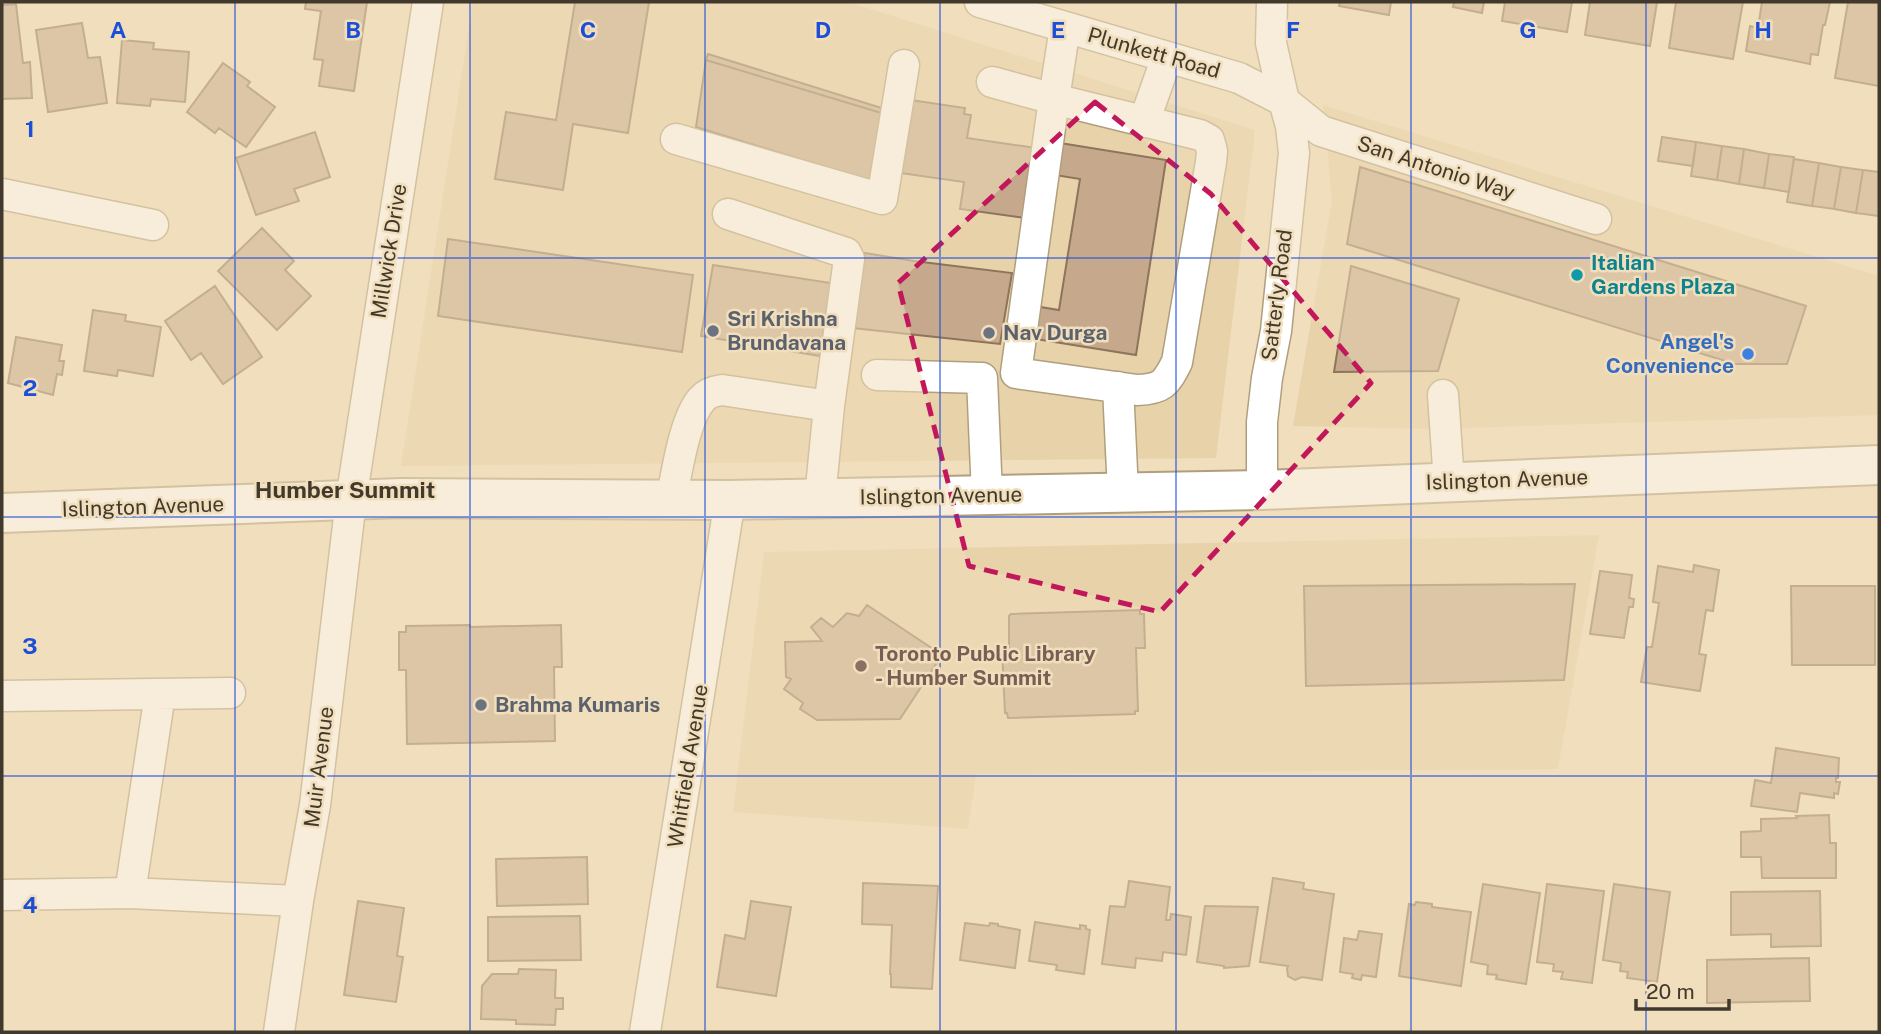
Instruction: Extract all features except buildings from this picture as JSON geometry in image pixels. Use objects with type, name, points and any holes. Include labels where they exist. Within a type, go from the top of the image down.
[{"type":"main road","name":"Islington Avenue","points":[[2,513],[401,498],[730,500],[1262,490],[1879,465]]},
{"type":"street","name":"Millwick Drive","points":[[351,500],[428,2]]},
{"type":"street","name":"Plunkett Road","points":[[980,2],[1239,78],[1284,102]]},
{"type":"street","name":"Satterly Road","points":[[1262,490],[1262,422],[1276,331],[1294,153],[1292,126],[1271,43],[1272,2]]},
{"type":"street","points":[[992,82],[1054,99],[1144,122],[1200,135],[1209,140],[1211,162],[1177,362],[1163,385],[1144,389],[1118,387],[1016,373],[1054,99],[1065,27]]},
{"type":"street","points":[[1144,122],[1167,57]]},
{"type":"street","points":[[676,139],[882,199],[904,65]]},
{"type":"street","name":"San Antonio Way","points":[[1284,102],[1321,131],[1597,219]]},
{"type":"street","points":[[2,194],[153,225]]},
{"type":"street","points":[[728,214],[846,253],[849,260],[829,406],[820,498]]},
{"type":"street","points":[[877,375],[982,378],[987,495]]},
{"type":"street","points":[[1118,387],[1123,492]]},
{"type":"street","points":[[671,500],[687,428],[703,397],[722,390],[829,406]]},
{"type":"street","points":[[1443,395],[1449,482]]},
{"type":"street","name":"Muir Avenue","points":[[279,1032],[315,804],[351,500]]},
{"type":"street","name":"Whitfield Avenue","points":[[645,1032],[730,500]]},
{"type":"street","points":[[2,696],[230,693]]},
{"type":"street","points":[[130,893],[160,694]]},
{"type":"street","points":[[2,895],[130,893],[298,901]]},
{"type":"highlighted area","points":[[1095,102],[1211,194],[1371,383],[1160,612],[969,566],[898,283]]},
{"type":"shaded area","points":[[473,2],[848,2],[1255,130],[1216,458],[401,466]]},
{"type":"shaded area","points":[[1323,105],[1879,276],[1879,415],[1431,429],[1293,426],[1332,200]]},
{"type":"shaded area","points":[[1599,535],[1558,769],[976,774],[968,829],[733,812],[764,552]]},
{"type":"place","name":"Italian Gardens Plaza","points":[[1577,275]]},
{"type":"place","name":"Sri Krishna Brundavana","points":[[713,331]]},
{"type":"place","name":"Nav Durga","points":[[989,333]]},
{"type":"place","name":"Angel's Convenience","points":[[1748,354]]},
{"type":"place","name":"Toronto Public Library - Humber Summit","points":[[861,666]]},
{"type":"place","name":"Brahma Kumaris","points":[[481,705]]},
{"type":"district","name":"Humber Summit","points":[[345,490]]}]
